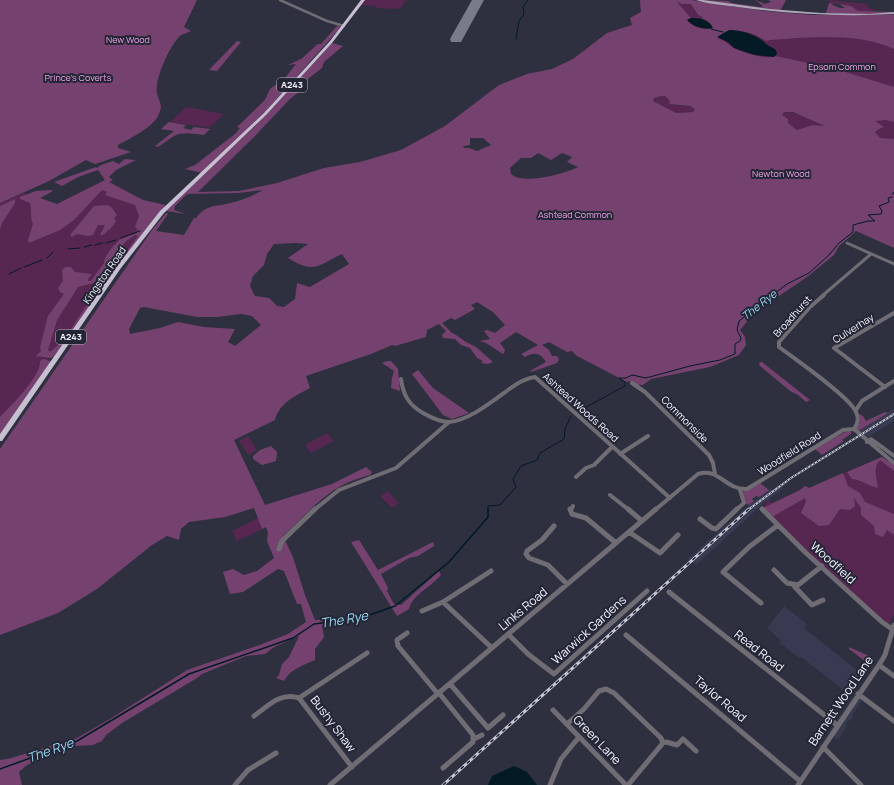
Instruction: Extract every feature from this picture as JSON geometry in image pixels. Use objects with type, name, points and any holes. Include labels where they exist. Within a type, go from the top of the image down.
[{"type":"highway","name":"A243","points":[[344,26],[363,0]]},
{"type":"highway","name":"Kingston Road","points":[[0,439],[143,235],[169,205],[242,136],[290,87],[344,26]]},
{"type":"main road","points":[[697,0],[800,13],[834,15],[894,13]]},
{"type":"street","points":[[280,0],[293,4],[337,25],[344,26]]},
{"type":"street","points":[[847,243],[894,264]]},
{"type":"street","name":"Broadhurst","points":[[856,410],[850,402],[779,347],[779,342],[810,307],[871,254]]},
{"type":"street","name":"Culverhay","points":[[885,387],[836,352],[834,348],[894,313]]},
{"type":"street","name":"Ashtead Woods Road","points":[[279,549],[282,541],[287,536],[322,503],[339,490],[396,468],[449,422],[480,410],[530,377],[535,377],[670,498]]},
{"type":"street","points":[[401,379],[405,396],[412,407],[424,414],[449,422]]},
{"type":"street","points":[[894,381],[860,403],[856,410],[858,425],[854,429],[867,442],[894,463]]},
{"type":"street","name":"Commonside","points":[[632,384],[645,392],[709,455],[713,463],[715,474]]},
{"type":"street","points":[[850,402],[860,403]]},
{"type":"street","name":"Woodfield Road","points":[[740,490],[750,488],[844,430],[854,429]]},
{"type":"street","points":[[620,454],[648,436]]},
{"type":"street","points":[[867,442],[871,439],[893,454]]},
{"type":"street","points":[[576,477],[586,468],[594,465],[612,447]]},
{"type":"street","name":"Links Road","points":[[330,785],[701,472],[710,472],[715,474]]},
{"type":"street","points":[[700,519],[712,528],[716,529],[744,503],[740,490],[732,488],[715,474]]},
{"type":"street","points":[[610,494],[642,521]]},
{"type":"street","points":[[573,506],[570,509],[572,514],[586,518],[616,543]]},
{"type":"street","name":"Woodfield","points":[[762,509],[882,622],[893,627]]},
{"type":"street","points":[[761,603],[723,572],[749,547],[778,525]]},
{"type":"street","points":[[554,526],[542,540],[526,554],[529,558],[548,565],[567,584]]},
{"type":"street","points":[[629,532],[660,553],[678,535]]},
{"type":"street","points":[[794,586],[822,566]]},
{"type":"street","points":[[774,570],[789,585],[794,586],[812,605],[823,600]]},
{"type":"street","points":[[422,611],[443,602],[491,571]]},
{"type":"street","name":"Warwick Gardens","points":[[508,634],[528,654],[552,674],[554,674],[647,591]]},
{"type":"street","name":"Read Road","points":[[669,592],[837,725]]},
{"type":"street","points":[[443,602],[492,648]]},
{"type":"street","name":"Barnett Wood Lane","points":[[799,783],[879,665],[884,655],[893,627]]},
{"type":"street","points":[[407,633],[398,640],[398,646],[473,735],[474,739]]},
{"type":"street","name":"Taylor Road","points":[[626,635],[799,783]]},
{"type":"street","points":[[299,698],[367,653]]},
{"type":"street","points":[[879,665],[894,676]]},
{"type":"street","points":[[450,684],[488,728],[503,715]]},
{"type":"street","points":[[567,724],[584,709],[599,691],[606,689],[614,693],[661,738],[662,743],[657,752],[627,785]]},
{"type":"street","points":[[858,694],[894,721]]},
{"type":"street","name":"Bushy Shaw","points":[[254,716],[283,696],[294,695],[299,698],[352,767]]},
{"type":"street","name":"Green Lane","points":[[553,710],[627,785]]},
{"type":"street","points":[[444,768],[473,742],[474,739],[482,735]]},
{"type":"street","points":[[550,785],[556,768],[566,749],[579,737]]},
{"type":"street","points":[[662,743],[666,742],[677,745],[683,739],[696,751]]},
{"type":"street","points":[[823,747],[861,785]]},
{"type":"street","points":[[235,785],[244,772],[249,768],[276,753]]},
{"type":"shaded area","points":[[691,18],[707,21],[713,28],[706,29],[696,26],[687,20]]},
{"type":"shaded area","points":[[729,30],[744,32],[759,38],[774,49],[777,54],[774,57],[755,55],[734,48],[728,42],[717,37]]},
{"type":"shaded area","points":[[894,409],[894,421],[867,438],[858,431]]},
{"type":"shaded area","points":[[780,485],[784,488],[764,503],[696,565],[688,559],[749,505],[771,488],[773,490]]},
{"type":"shaded area","points":[[784,606],[807,624],[804,628],[863,675],[851,696],[801,657],[799,658],[780,643],[781,641],[767,628]]},
{"type":"shaded area","points":[[858,689],[865,696],[852,715],[854,717],[845,723],[847,725],[838,740],[829,733]]},
{"type":"shaded area","points":[[514,766],[527,772],[537,785],[488,785],[492,776]]},
{"type":"green space","name":"Prince's Coverts","points":[[0,0],[197,0],[184,27],[191,31],[180,36],[176,40],[160,72],[157,93],[161,106],[158,116],[146,129],[118,145],[118,148],[131,152],[95,164],[86,160],[49,181],[0,203]]},
{"type":"green space","points":[[364,0],[406,0],[400,9],[375,8],[376,6],[361,5]]},
{"type":"green space","name":"Epsom Common","points":[[640,0],[691,0],[764,11],[811,15],[833,16],[894,14],[894,154],[612,31],[632,25],[630,18],[641,12]]},
{"type":"green space","name":"Ashtead Common","points":[[640,0],[691,0],[764,11],[811,15],[894,15],[894,49],[865,40],[833,37],[766,41],[748,32],[735,30],[728,31],[718,38],[732,47],[748,54],[761,57],[775,56],[836,69],[894,87],[894,122],[886,120],[875,121],[884,127],[875,132],[880,138],[894,139],[894,248],[856,231],[839,246],[834,255],[807,277],[754,313],[740,330],[745,337],[746,345],[739,355],[710,367],[651,379],[643,385],[637,385],[629,381],[627,382],[577,356],[572,351],[567,352],[549,342],[542,345],[549,350],[552,356],[557,356],[559,359],[557,363],[531,372],[530,371],[546,362],[541,356],[536,354],[531,354],[525,357],[521,354],[538,345],[516,332],[500,343],[505,350],[503,354],[486,343],[480,341],[490,339],[484,331],[487,330],[495,333],[505,325],[493,312],[477,302],[471,305],[475,309],[455,320],[451,318],[442,323],[452,333],[476,347],[493,362],[488,364],[481,363],[483,361],[477,358],[470,348],[461,345],[455,339],[443,338],[442,335],[446,331],[439,324],[427,330],[426,337],[395,346],[392,345],[371,354],[306,376],[310,388],[288,401],[280,409],[275,420],[234,440],[265,505],[332,484],[366,467],[372,472],[370,475],[349,482],[331,492],[283,536],[293,557],[315,620],[347,619],[348,621],[322,625],[324,637],[315,649],[315,660],[294,670],[284,681],[276,678],[279,675],[282,664],[289,657],[299,636],[274,647],[265,654],[246,656],[202,674],[122,723],[106,735],[102,741],[93,745],[76,746],[27,765],[19,772],[22,785],[0,785],[0,760],[8,759],[77,738],[187,670],[288,634],[306,622],[301,604],[297,604],[284,571],[278,569],[243,592],[230,594],[223,572],[233,569],[244,575],[257,571],[274,558],[267,541],[268,533],[266,527],[262,529],[254,508],[225,517],[189,522],[181,529],[179,540],[167,536],[152,545],[97,589],[58,613],[0,635],[0,449],[152,230],[166,213],[168,214],[156,231],[184,235],[194,218],[196,218],[204,210],[239,201],[263,190],[238,193],[187,194],[175,206],[174,210],[186,214],[166,211],[184,192],[255,126],[332,43],[343,46],[324,62],[322,68],[309,78],[300,91],[290,99],[198,192],[239,191],[277,183],[324,168],[360,162],[401,150],[445,126],[499,85],[527,74],[552,69],[573,59],[607,33],[632,25],[630,18],[641,12]],"holes":[[[676,1],[682,4],[691,4],[698,15],[703,17],[702,19],[706,20],[710,29],[695,26],[687,20],[691,18]],[[665,96],[670,101],[669,104],[690,106],[695,109],[693,112],[676,113],[653,101],[654,98]],[[784,112],[793,112],[825,126],[813,125],[797,130],[788,123],[788,119],[782,115]],[[470,138],[483,138],[491,145],[477,151],[464,148],[463,146],[470,145]],[[538,153],[551,160],[562,153],[572,157],[567,162],[578,167],[565,172],[533,179],[519,178],[511,174],[510,168],[521,158],[531,158]],[[274,244],[308,244],[288,258],[304,266],[310,267],[321,265],[342,254],[349,264],[310,287],[297,283],[295,299],[284,307],[277,306],[269,298],[255,296],[250,286],[253,276],[264,265],[267,254]],[[144,307],[197,317],[217,317],[241,314],[252,316],[261,325],[235,346],[228,342],[235,329],[204,327],[178,322],[160,328],[130,334],[129,329],[140,308]]]},
{"type":"green space","points":[[698,0],[728,1],[732,3],[760,7],[763,6],[755,0],[765,4],[771,2],[768,0],[786,0],[780,11]]},
{"type":"green space","points":[[830,0],[867,4],[869,9],[873,9],[874,12],[858,11],[851,6],[829,3]]},
{"type":"green space","points":[[829,3],[840,8],[845,8],[839,4],[851,6],[858,11],[894,12],[877,14],[829,14],[786,11],[826,13]]},
{"type":"green space","points":[[337,26],[341,27],[265,112],[202,173],[185,169],[195,165],[235,134],[240,128],[237,127],[265,100],[270,89],[285,78],[296,64],[288,65],[301,59],[318,44],[321,44]]},
{"type":"green space","points":[[237,41],[241,42],[217,71],[209,70]]},
{"type":"green space","points":[[665,96],[670,101],[669,104],[695,109],[693,112],[676,113],[652,100]]},
{"type":"green space","points":[[186,107],[224,114],[210,127],[170,122]]},
{"type":"green space","points":[[784,112],[806,116],[817,120],[825,126],[813,125],[797,130],[788,123],[782,115]]},
{"type":"green space","points":[[169,122],[186,125],[183,128],[191,130],[194,127],[210,129],[204,135],[189,133],[177,134],[158,147],[155,146],[174,131],[161,129]]},
{"type":"green space","points":[[125,159],[136,160],[116,170],[109,177],[113,180],[109,182],[143,200],[165,206],[130,250],[54,356],[51,358],[36,356],[41,351],[40,347],[48,316],[64,294],[60,292],[58,288],[63,281],[62,270],[65,267],[71,267],[75,272],[92,274],[88,279],[88,281],[91,281],[116,243],[121,239],[136,233],[138,230],[135,227],[139,216],[135,205],[105,195],[107,192],[102,190],[74,220],[60,230],[29,243],[28,240],[33,224],[31,206],[30,203],[20,199],[20,197],[36,191],[51,190],[53,191],[40,198],[57,204],[105,180],[98,170],[78,177],[62,186],[54,182],[96,167],[97,168],[113,161],[119,164]],"holes":[[[135,235],[138,236],[84,309],[64,340],[50,352],[48,350],[57,320],[78,287],[93,283],[99,278],[126,241]]]},
{"type":"green space","points":[[106,180],[143,200],[165,206],[147,227],[51,358],[48,359],[49,360],[0,434],[0,203],[24,193],[57,204]]},
{"type":"green space","points":[[15,199],[15,203],[2,223],[0,229],[0,206]]},
{"type":"green space","points":[[108,205],[117,215],[114,218],[116,221],[103,235],[100,235],[105,225],[98,225],[93,235],[88,236],[77,234],[72,237],[70,235],[94,206]]},
{"type":"green space","points":[[43,359],[51,362],[0,434],[0,417],[18,399],[31,382],[39,367],[40,361]]},
{"type":"green space","points":[[391,361],[398,369],[400,391],[391,388],[394,371],[382,363]]},
{"type":"green space","points":[[760,362],[762,362],[810,400],[806,402],[798,395],[790,391],[759,365]]},
{"type":"green space","points":[[418,370],[433,388],[469,413],[452,419],[443,415],[412,374]]},
{"type":"green space","points":[[885,412],[888,413],[858,431],[856,429],[860,423],[859,414],[863,416],[866,421]]},
{"type":"green space","points":[[849,431],[852,433],[842,440],[844,441],[822,455],[815,449],[843,433]]},
{"type":"green space","points":[[327,433],[334,441],[311,453],[305,445]]},
{"type":"green space","points":[[248,436],[257,450],[248,455],[239,441]]},
{"type":"green space","points":[[271,446],[277,452],[276,461],[262,465],[253,459],[253,456],[260,450]]},
{"type":"green space","points":[[882,457],[894,465],[894,614],[889,624],[877,615],[803,547],[763,507],[766,504],[764,502],[768,500],[772,503],[800,490],[805,486],[809,488]]},
{"type":"green space","points":[[882,457],[894,465],[894,471],[880,460],[876,466],[878,488],[852,479],[847,472]]},
{"type":"green space","points":[[843,473],[848,486],[860,493],[865,502],[894,514],[894,535],[887,530],[883,537],[875,534],[874,526],[861,515],[861,508],[854,498],[855,506],[850,510],[840,509],[829,525],[819,526],[801,513],[806,502],[805,498],[772,517],[763,508],[800,490],[805,486],[809,488]]},
{"type":"green space","points":[[760,483],[769,490],[759,497],[756,496],[752,499],[754,501],[749,505],[745,503],[742,492]]},
{"type":"green space","points":[[388,491],[399,503],[392,508],[380,496]]},
{"type":"green space","points":[[258,518],[262,529],[237,541],[232,531]]},
{"type":"green space","points":[[359,540],[378,570],[433,542],[434,546],[418,556],[409,558],[381,574],[388,588],[387,591],[394,604],[401,605],[439,571],[441,575],[414,599],[409,609],[397,616],[351,542]]},
{"type":"green space","points":[[849,647],[874,658],[870,665],[849,649]]},
{"type":"waterway","points":[[516,39],[519,21],[524,14],[523,7],[528,0]]},
{"type":"waterway","points":[[711,29],[723,32]]},
{"type":"waterway","name":"The Rye","points":[[579,411],[625,386],[625,382],[619,378],[626,378],[632,375],[646,378],[690,366],[720,360],[735,354],[735,344],[740,341],[741,338],[737,330],[739,321],[787,284],[809,273],[829,255],[839,243],[853,232],[853,225],[868,221],[875,221],[868,215],[881,214],[882,211],[879,206],[889,202],[888,198],[892,197]]},
{"type":"waterway","points":[[121,238],[140,231]]},
{"type":"waterway","points":[[106,243],[116,240]]},
{"type":"waterway","points":[[95,245],[103,243]]},
{"type":"waterway","points":[[84,247],[92,245]]},
{"type":"waterway","points":[[68,249],[80,248]]},
{"type":"waterway","points":[[47,258],[53,252]]},
{"type":"waterway","points":[[24,267],[42,260]]},
{"type":"waterway","points":[[9,274],[21,268]]},
{"type":"waterway","name":"The Rye","points":[[0,769],[77,741],[189,674],[293,638],[314,624],[361,618],[395,606],[449,562],[488,517],[488,506],[500,505],[516,487],[513,479],[521,466],[537,460],[540,453],[564,439],[565,429],[571,416]]},
{"type":"runway","points":[[456,39],[478,0]]},
{"type":"railway","points":[[748,510],[791,478],[894,414]]},
{"type":"railway","points":[[443,785],[749,509]]},
{"type":"park label","name":"New Wood","points":[[128,40]]},
{"type":"park label","name":"Newton Wood","points":[[781,174]]}]
